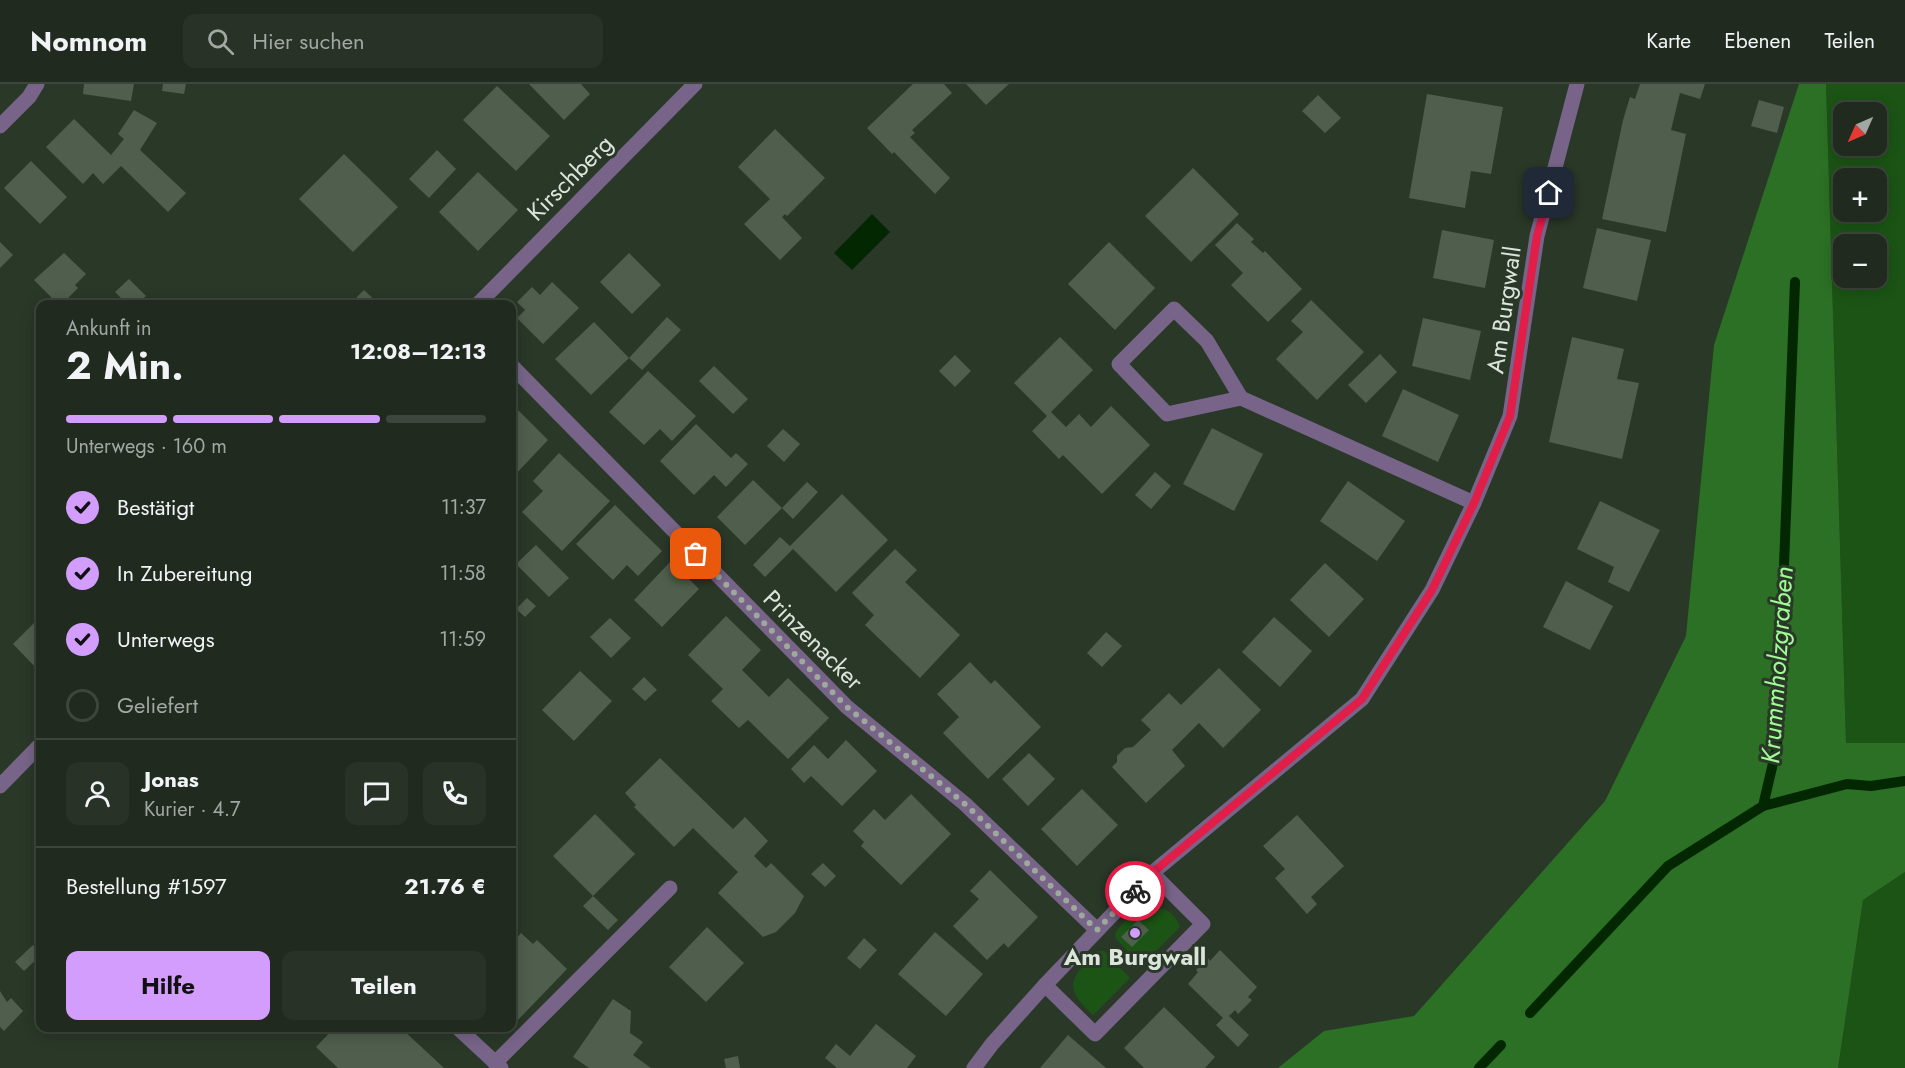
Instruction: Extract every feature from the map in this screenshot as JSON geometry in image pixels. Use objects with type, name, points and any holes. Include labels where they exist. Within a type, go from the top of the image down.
[{"type":"street","points":[[0,126],[30,97],[37,84]]},
{"type":"street","name":"Kirschberg","points":[[482,300],[695,84]]},
{"type":"street","name":"Am Burgwall","points":[[974,1068],[992,1044],[1045,985],[1152,873],[1362,699],[1432,590],[1474,503],[1510,416],[1537,236],[1577,84]]},
{"type":"street","points":[[1241,398],[1167,414],[1119,364],[1174,309],[1207,340],[1241,398],[1474,503]]},
{"type":"street","name":"Prinzenacker","points":[[516,370],[847,707],[965,804],[1097,930]]},
{"type":"street","points":[[0,786],[36,749]]},
{"type":"street","points":[[1045,985],[1095,1034],[1203,924],[1152,873]]},
{"type":"street","points":[[462,1032],[498,1066],[670,888]]},
{"type":"shaded area","points":[[1826,84],[1905,84],[1905,743],[1846,744]]},
{"type":"shaded area","points":[[872,214],[890,232],[852,270],[834,253]]},
{"type":"shaded area","points":[[1905,872],[1905,1068],[1838,1068],[1863,900]]},
{"type":"shaded area","points":[[1146,907],[1158,908],[1171,913],[1180,927],[1142,965],[1116,939],[1115,934],[1129,918]]},
{"type":"shaded area","points":[[1097,951],[1104,951],[1130,978],[1093,1015],[1077,996],[1074,982],[1081,968]]},
{"type":"green space","points":[[1799,84],[1826,84],[1846,743],[1905,743],[1905,872],[1863,900],[1838,1068],[1278,1068],[1324,1031],[1414,1016],[1605,801],[1686,636],[1714,345]]},
{"type":"building","points":[[84,84],[134,84],[131,101],[83,94]]},
{"type":"building","points":[[163,84],[186,84],[184,94],[162,91]]},
{"type":"building","points":[[529,84],[581,84],[590,94],[564,120]]},
{"type":"building","points":[[913,84],[944,84],[952,93],[912,130],[915,133],[910,137],[950,178],[935,194],[867,128]]},
{"type":"building","points":[[966,84],[1009,84],[986,105]]},
{"type":"building","points":[[1640,84],[1705,84],[1700,99],[1680,93],[1671,130],[1686,134],[1666,232],[1602,219],[1623,120],[1630,97],[1635,99]]},
{"type":"building","points":[[497,86],[550,136],[516,171],[463,120]]},
{"type":"building","points":[[1427,94],[1503,107],[1491,174],[1471,171],[1465,208],[1409,198]]},
{"type":"building","points":[[1318,95],[1341,118],[1325,133],[1302,111]]},
{"type":"building","points":[[1759,100],[1784,107],[1777,133],[1751,126]]},
{"type":"building","points":[[134,110],[157,123],[140,150],[186,193],[168,212],[121,166],[103,184],[93,173],[83,184],[46,147],[74,119],[111,155],[124,139],[118,134]]},
{"type":"building","points":[[775,129],[825,178],[787,216],[785,214],[782,217],[802,238],[780,260],[744,224],[770,199],[738,167]]},
{"type":"building","points":[[437,150],[456,169],[429,198],[409,179]]},
{"type":"building","points":[[344,154],[398,207],[353,252],[299,199]]},
{"type":"building","points":[[31,161],[67,197],[40,224],[4,188]]},
{"type":"building","points":[[1193,168],[1239,214],[1191,262],[1145,216]]},
{"type":"building","points":[[478,172],[518,210],[478,251],[439,212]]},
{"type":"building","points":[[1237,223],[1254,239],[1251,242],[1263,253],[1265,251],[1302,289],[1268,322],[1231,285],[1243,273],[1215,245]]},
{"type":"building","points":[[1597,228],[1651,240],[1637,301],[1583,288]]},
{"type":"building","points":[[1442,230],[1494,240],[1485,288],[1433,278]]},
{"type":"building","points":[[0,242],[13,255],[0,268]]},
{"type":"building","points":[[1109,242],[1155,288],[1115,330],[1068,284]]},
{"type":"building","points":[[64,253],[86,274],[75,285],[78,288],[66,300],[54,300],[34,280]]},
{"type":"building","points":[[629,253],[661,285],[632,314],[600,282]]},
{"type":"building","points":[[129,279],[146,296],[142,300],[123,300],[115,292]]},
{"type":"building","points":[[552,282],[579,308],[543,344],[517,318],[525,310],[517,302],[532,287],[540,295]]},
{"type":"building","points":[[364,290],[375,300],[354,300]]},
{"type":"building","points":[[1311,300],[1364,352],[1317,400],[1276,359],[1303,332],[1291,321]]},
{"type":"building","points":[[667,317],[681,330],[642,370],[629,358]]},
{"type":"building","points":[[1423,318],[1481,331],[1470,380],[1412,366]]},
{"type":"building","points":[[594,322],[629,358],[591,395],[555,359]]},
{"type":"building","points":[[1060,337],[1093,370],[1051,412],[1066,427],[1079,414],[1091,427],[1111,406],[1150,445],[1102,494],[1063,455],[1059,459],[1032,431],[1047,416],[1014,383]]},
{"type":"building","points":[[1572,337],[1624,349],[1617,379],[1639,383],[1622,459],[1549,442]]},
{"type":"building","points":[[1380,354],[1397,372],[1366,403],[1348,385]]},
{"type":"building","points":[[955,355],[971,371],[955,387],[939,371]]},
{"type":"building","points":[[714,366],[748,399],[733,414],[699,381]]},
{"type":"building","points":[[648,371],[696,416],[672,441],[660,429],[644,445],[609,412]]},
{"type":"building","points":[[1403,389],[1459,415],[1438,462],[1382,436]]},
{"type":"building","points":[[516,408],[548,440],[516,474]]},
{"type":"building","points":[[696,424],[731,458],[736,453],[748,464],[726,487],[714,475],[694,495],[660,461]]},
{"type":"building","points":[[1212,428],[1263,454],[1234,511],[1183,484]]},
{"type":"building","points":[[783,429],[800,444],[784,462],[767,446]]},
{"type":"building","points":[[559,453],[610,501],[562,551],[522,512],[543,491],[533,481]]},
{"type":"building","points":[[1155,472],[1171,486],[1151,509],[1135,495]]},
{"type":"building","points":[[753,480],[782,508],[745,545],[717,517]]},
{"type":"building","points":[[1348,481],[1405,521],[1377,561],[1320,521]]},
{"type":"building","points":[[807,482],[818,492],[793,519],[782,508]]},
{"type":"building","points":[[842,494],[888,540],[836,592],[793,549],[765,577],[753,565],[780,537],[790,546]]},
{"type":"building","points":[[1600,501],[1660,530],[1629,592],[1608,582],[1614,567],[1577,549]]},
{"type":"building","points":[[615,505],[662,551],[638,576],[627,565],[613,580],[576,544]]},
{"type":"building","points":[[536,545],[569,578],[549,597],[516,564]]},
{"type":"building","points":[[895,549],[917,570],[905,582],[960,635],[920,678],[865,625],[874,615],[852,593]]},
{"type":"building","points":[[671,561],[699,589],[662,627],[634,600]]},
{"type":"building","points":[[1325,563],[1364,599],[1329,637],[1290,600]]},
{"type":"building","points":[[1566,581],[1613,606],[1590,650],[1543,627]]},
{"type":"building","points":[[527,598],[536,606],[525,617],[516,609]]},
{"type":"building","points":[[726,616],[761,650],[742,670],[769,697],[788,678],[829,718],[788,759],[748,720],[739,728],[711,701],[723,689],[688,655]]},
{"type":"building","points":[[1274,617],[1312,651],[1280,687],[1242,652]]},
{"type":"building","points":[[610,618],[631,638],[611,658],[590,637]]},
{"type":"building","points":[[36,621],[36,668],[13,644]]},
{"type":"building","points":[[1106,632],[1122,646],[1102,667],[1087,653]]},
{"type":"building","points":[[970,662],[991,684],[995,680],[1041,727],[988,779],[943,733],[959,717],[937,694]]},
{"type":"building","points":[[1219,668],[1261,710],[1223,748],[1199,723],[1172,750],[1185,766],[1146,803],[1112,767],[1117,762],[1117,756],[1125,748],[1133,747],[1151,730],[1141,720],[1169,693],[1181,705]]},
{"type":"building","points":[[580,671],[612,701],[574,741],[542,710]]},
{"type":"building","points":[[644,677],[657,690],[645,701],[632,689]]},
{"type":"building","points":[[846,740],[877,771],[842,806],[811,776],[804,783],[791,769],[814,745],[828,759]]},
{"type":"building","points":[[1029,753],[1055,779],[1028,806],[1002,779]]},
{"type":"building","points":[[660,758],[733,829],[745,817],[768,841],[754,856],[766,868],[771,863],[804,896],[795,913],[776,932],[763,937],[718,893],[738,872],[693,828],[674,847],[634,807],[636,805],[625,793]]},
{"type":"building","points":[[1082,789],[1118,825],[1077,866],[1041,829]]},
{"type":"building","points":[[911,794],[951,834],[901,885],[861,846],[864,842],[853,831],[874,809],[885,820]]},
{"type":"building","points":[[595,814],[635,854],[593,896],[553,856]]},
{"type":"building","points":[[1297,815],[1344,866],[1311,897],[1317,904],[1307,914],[1275,878],[1285,869],[1263,846]]},
{"type":"building","points":[[823,863],[836,876],[825,887],[811,874]]},
{"type":"building","points":[[990,870],[1038,917],[1008,948],[1004,943],[987,960],[953,926],[979,899],[970,891]]},
{"type":"building","points":[[593,896],[618,920],[608,930],[583,906]]},
{"type":"building","name":"Am Burgwall","points":[[1138,920],[1149,930],[1132,947],[1121,937]]},
{"type":"building","points":[[707,927],[744,963],[706,1002],[669,967]]},
{"type":"building","points":[[935,932],[983,974],[946,1016],[898,974]]},
{"type":"building","points":[[521,933],[533,944],[537,940],[567,969],[517,1021],[516,1020],[516,939]]},
{"type":"building","points":[[864,938],[877,950],[860,969],[847,958]]},
{"type":"building","points":[[33,945],[36,948],[36,960],[24,971],[15,962]]},
{"type":"building","points":[[1220,950],[1257,987],[1248,997],[1252,1000],[1238,1014],[1235,1010],[1229,1016],[1249,1035],[1238,1047],[1216,1025],[1223,1018],[1188,984],[1198,972],[1196,970],[1208,958],[1210,961]]},
{"type":"building","points":[[0,991],[7,1002],[11,998],[23,1011],[4,1031],[0,1027]]},
{"type":"building","points":[[613,999],[631,1011],[630,1033],[643,1042],[633,1055],[651,1068],[589,1068],[573,1057]]},
{"type":"building","points":[[1164,1007],[1215,1057],[1205,1068],[1144,1068],[1124,1048]]},
{"type":"building","points":[[876,1024],[916,1056],[907,1068],[837,1068],[825,1058],[836,1044],[850,1056]]},
{"type":"building","points":[[330,1032],[405,1032],[444,1068],[338,1068],[316,1047]]},
{"type":"building","points":[[1068,1035],[1106,1068],[1040,1068]]},
{"type":"building","points":[[738,1056],[740,1068],[726,1068],[724,1059]]},
{"type":"waterway","name":"Krummholzgraben","points":[[1530,1013],[1668,866],[1763,806],[1777,746],[1795,282]]},
{"type":"waterway","points":[[1763,806],[1847,784],[1871,786],[1905,781]]},
{"type":"waterway","name":"Krummholzgraben","points":[[1479,1068],[1501,1045]]},
{"type":"way so far","points":[[696,554],[847,707],[965,804],[1097,930],[1135,891]]},
{"type":"place","name":"Am Burgwall","points":[[1135,933]]},
{"type":"route","points":[[1135,891],[1152,873],[1362,699],[1432,590],[1474,503],[1510,416],[1537,236],[1549,193]]}]
